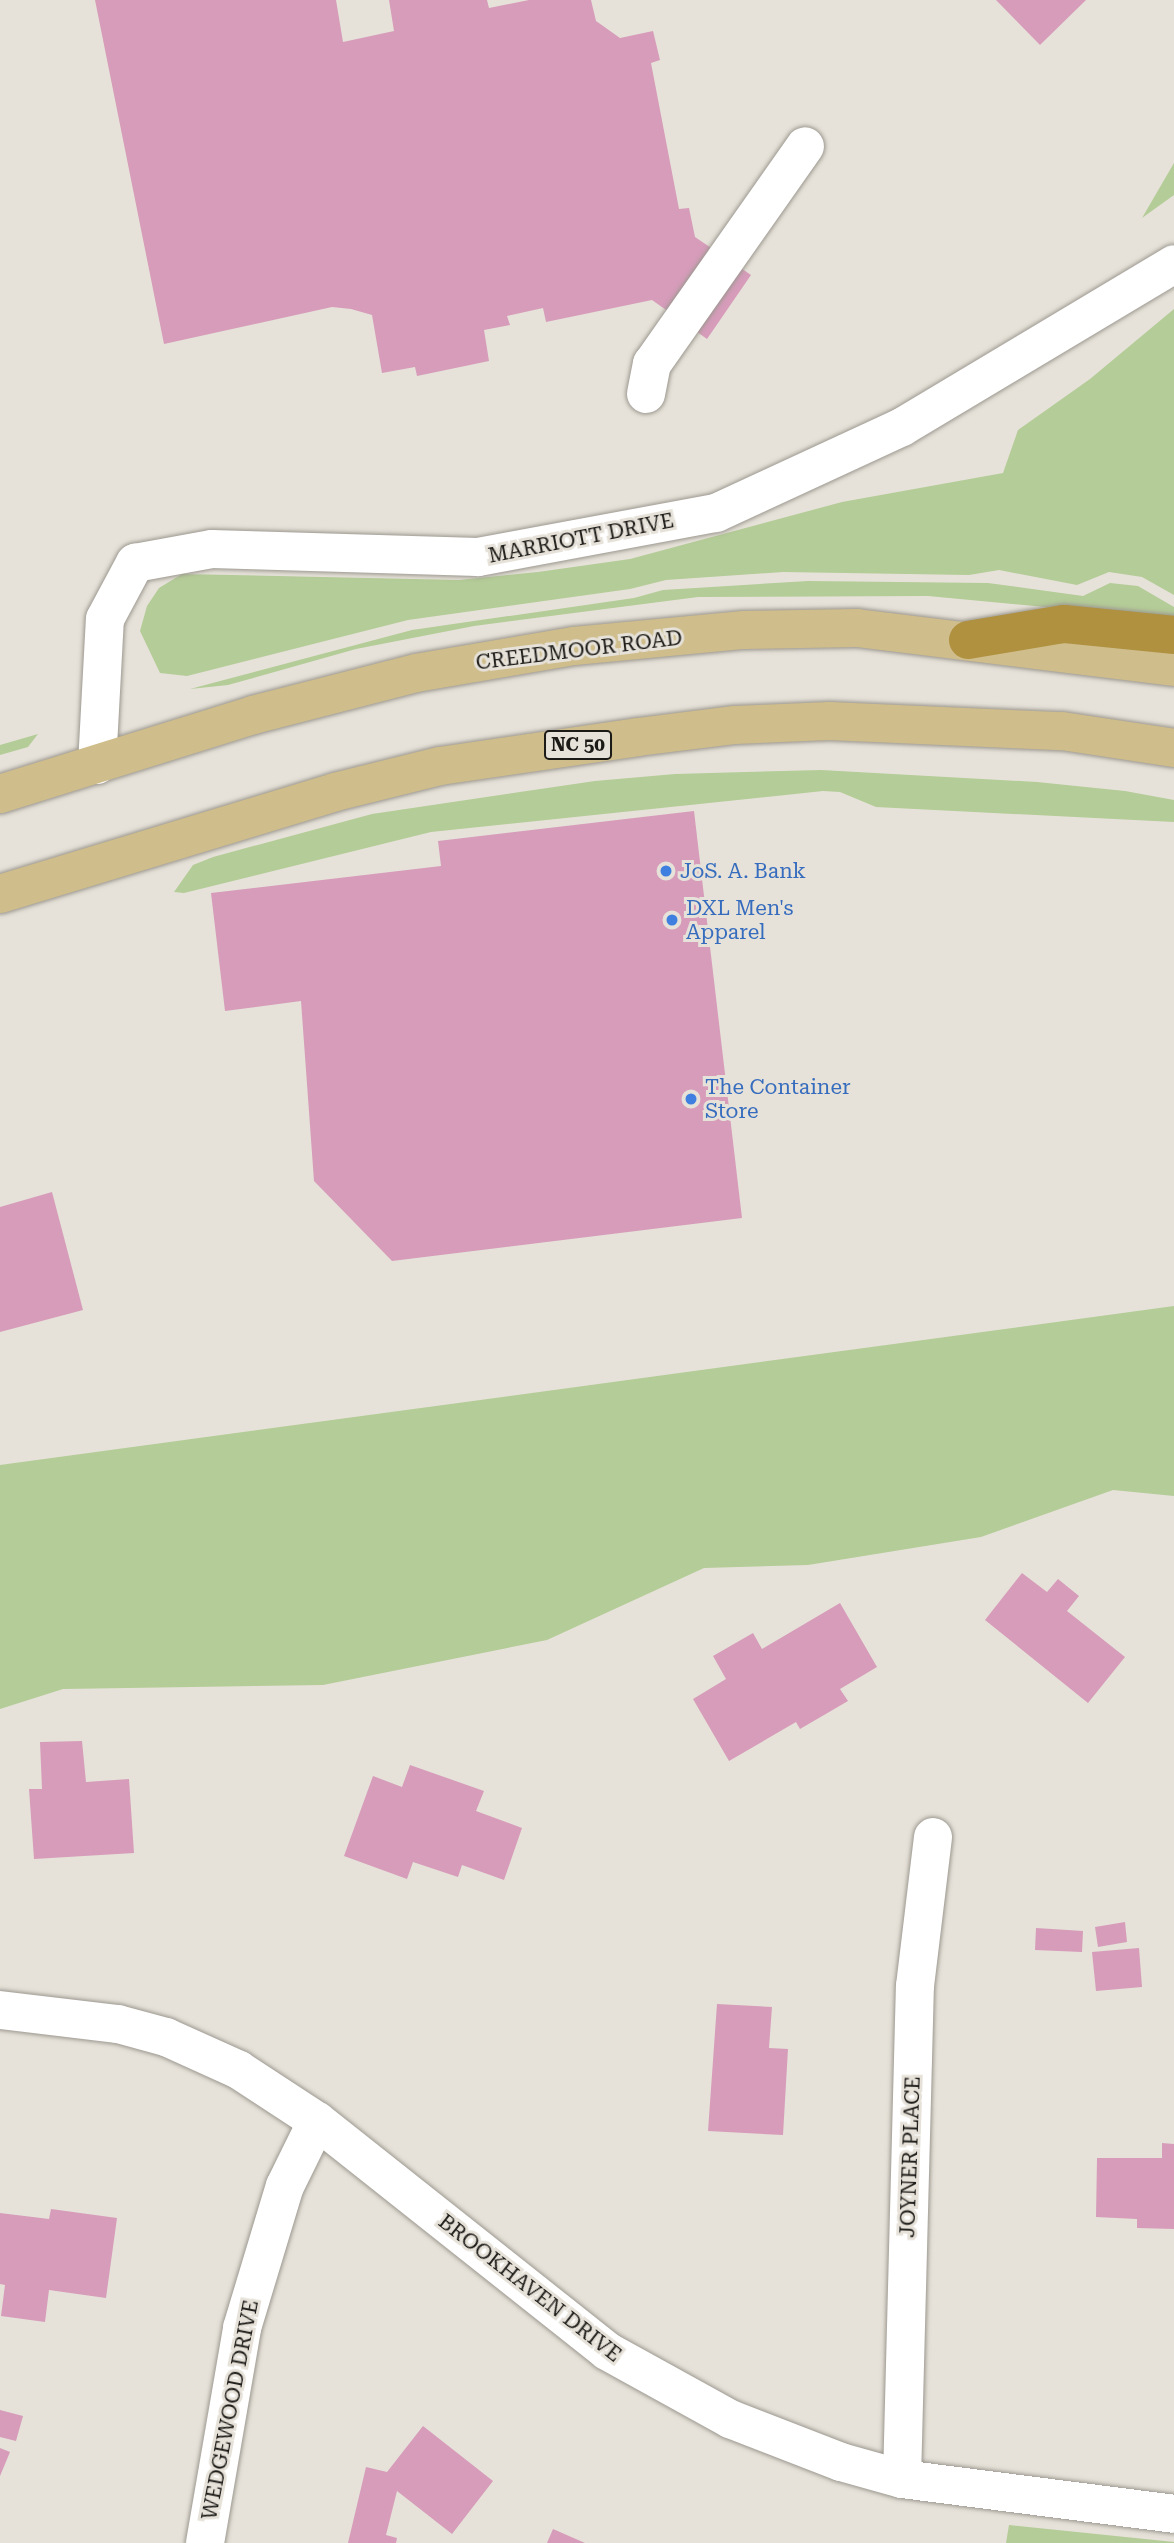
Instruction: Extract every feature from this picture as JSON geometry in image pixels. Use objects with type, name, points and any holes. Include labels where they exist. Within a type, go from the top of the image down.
[{"type":"highway","points":[[968,640],[1064,624],[1174,635]]},
{"type":"main road","name":"CREEDMOOR ROAD","points":[[0,794],[253,715],[416,673],[575,646],[807,629],[857,628],[1174,667]]},
{"type":"main road","name":"NC 50","points":[[0,894],[414,773],[652,735],[829,721],[1062,731],[1174,748]]},
{"type":"street","points":[[646,394],[652,364],[805,146]]},
{"type":"street","name":"MARRIOTT DRIVE","points":[[97,765],[105,619],[135,563],[212,549],[478,557],[716,513],[902,426],[1174,264]]},
{"type":"street","name":"JOYNER PLACE","points":[[902,2479],[915,1986],[933,1837]]},
{"type":"street","name":"BROOKHAVEN DRIVE","points":[[0,2010],[64,2015],[166,2037],[239,2070],[317,2121],[607,2351],[730,2419],[831,2458],[902,2479],[1174,2514]]},
{"type":"street","name":"WEDGEWOOD DRIVE","points":[[205,2543],[242,2328],[285,2186],[317,2121]]},
{"type":"green space","points":[[1174,163],[1174,195],[1142,218]]},
{"type":"green space","points":[[1174,309],[1174,595],[1142,577],[1109,572],[1077,585],[999,570],[969,575],[783,572],[666,580],[630,589],[408,620],[187,676],[160,673],[140,631],[147,606],[159,588],[182,574],[459,580],[538,572],[630,559],[842,502],[1003,473],[1018,430],[1090,379]]},
{"type":"green space","points":[[808,581],[988,583],[1083,596],[1110,583],[1138,586],[1174,607],[1174,619],[928,596],[698,597],[474,626],[356,649],[228,685],[190,689],[412,630],[634,598],[663,590]]},
{"type":"green space","points":[[38,734],[28,747],[0,755],[0,745]]},
{"type":"green space","points":[[821,770],[1037,782],[1125,791],[1174,800],[1174,822],[876,807],[840,792],[823,791],[431,832],[184,893],[174,892],[193,865],[213,857],[372,814],[595,781],[675,774]]},
{"type":"green space","points":[[1174,1306],[1174,1496],[1113,1490],[981,1537],[808,1565],[704,1568],[547,1640],[323,1685],[63,1689],[0,1709],[0,1465]]},
{"type":"green space","points":[[1009,2525],[1174,2542],[1174,2543],[1006,2543]]},
{"type":"building","points":[[95,0],[336,0],[343,42],[394,31],[389,0],[487,0],[489,8],[529,0],[591,0],[596,21],[620,38],[653,31],[660,60],[651,63],[679,209],[689,208],[695,237],[751,275],[707,339],[652,300],[546,322],[543,308],[507,316],[510,325],[484,330],[489,361],[417,376],[415,367],[382,373],[372,315],[351,309],[332,307],[164,344]]},
{"type":"building","points":[[996,0],[1086,0],[1040,45]]},
{"type":"building","points":[[694,811],[742,1218],[392,1261],[314,1181],[301,1001],[225,1011],[211,893],[441,866],[438,841]]},
{"type":"building","points":[[52,1192],[83,1310],[0,1332],[0,1207]]},
{"type":"building","points":[[1022,1573],[1047,1592],[1058,1579],[1079,1596],[1067,1611],[1125,1657],[1088,1703],[985,1620]]},
{"type":"building","points":[[840,1603],[877,1667],[840,1689],[848,1701],[800,1729],[796,1722],[729,1761],[693,1699],[726,1679],[713,1656],[753,1633],[762,1649]]},
{"type":"building","points":[[82,1741],[86,1782],[129,1779],[134,1853],[34,1859],[29,1789],[42,1789],[40,1742]]},
{"type":"building","points":[[410,1765],[484,1791],[476,1811],[522,1828],[504,1880],[462,1865],[458,1877],[413,1862],[407,1879],[344,1856],[373,1776],[402,1787]]},
{"type":"building","points":[[1125,1922],[1127,1942],[1098,1947],[1095,1927]]},
{"type":"building","points":[[1036,1928],[1083,1931],[1082,1952],[1035,1950]]},
{"type":"building","points":[[1139,1948],[1142,1987],[1096,1991],[1092,1952]]},
{"type":"building","points":[[717,2004],[772,2007],[769,2048],[788,2049],[783,2135],[708,2131]]},
{"type":"building","points":[[1162,2143],[1174,2144],[1174,2229],[1137,2228],[1137,2219],[1096,2217],[1097,2158],[1162,2158]]},
{"type":"building","points":[[51,2209],[117,2218],[106,2298],[49,2290],[45,2322],[1,2316],[5,2285],[0,2284],[0,2213],[49,2219]]},
{"type":"building","points":[[0,2410],[23,2416],[16,2441],[0,2437]]},
{"type":"building","points":[[423,2426],[493,2481],[452,2534],[397,2491],[386,2535],[397,2538],[396,2543],[348,2543],[366,2467],[387,2472]]},
{"type":"building","points":[[0,2448],[10,2452],[0,2476]]},
{"type":"building","points":[[553,2529],[585,2543],[547,2543]]},
{"type":"place","name":"JoS. A. Bank","points":[[666,871]]},
{"type":"place","name":"DXL Men's Apparel","points":[[672,920]]},
{"type":"place","name":"The Container Store","points":[[691,1099]]}]
